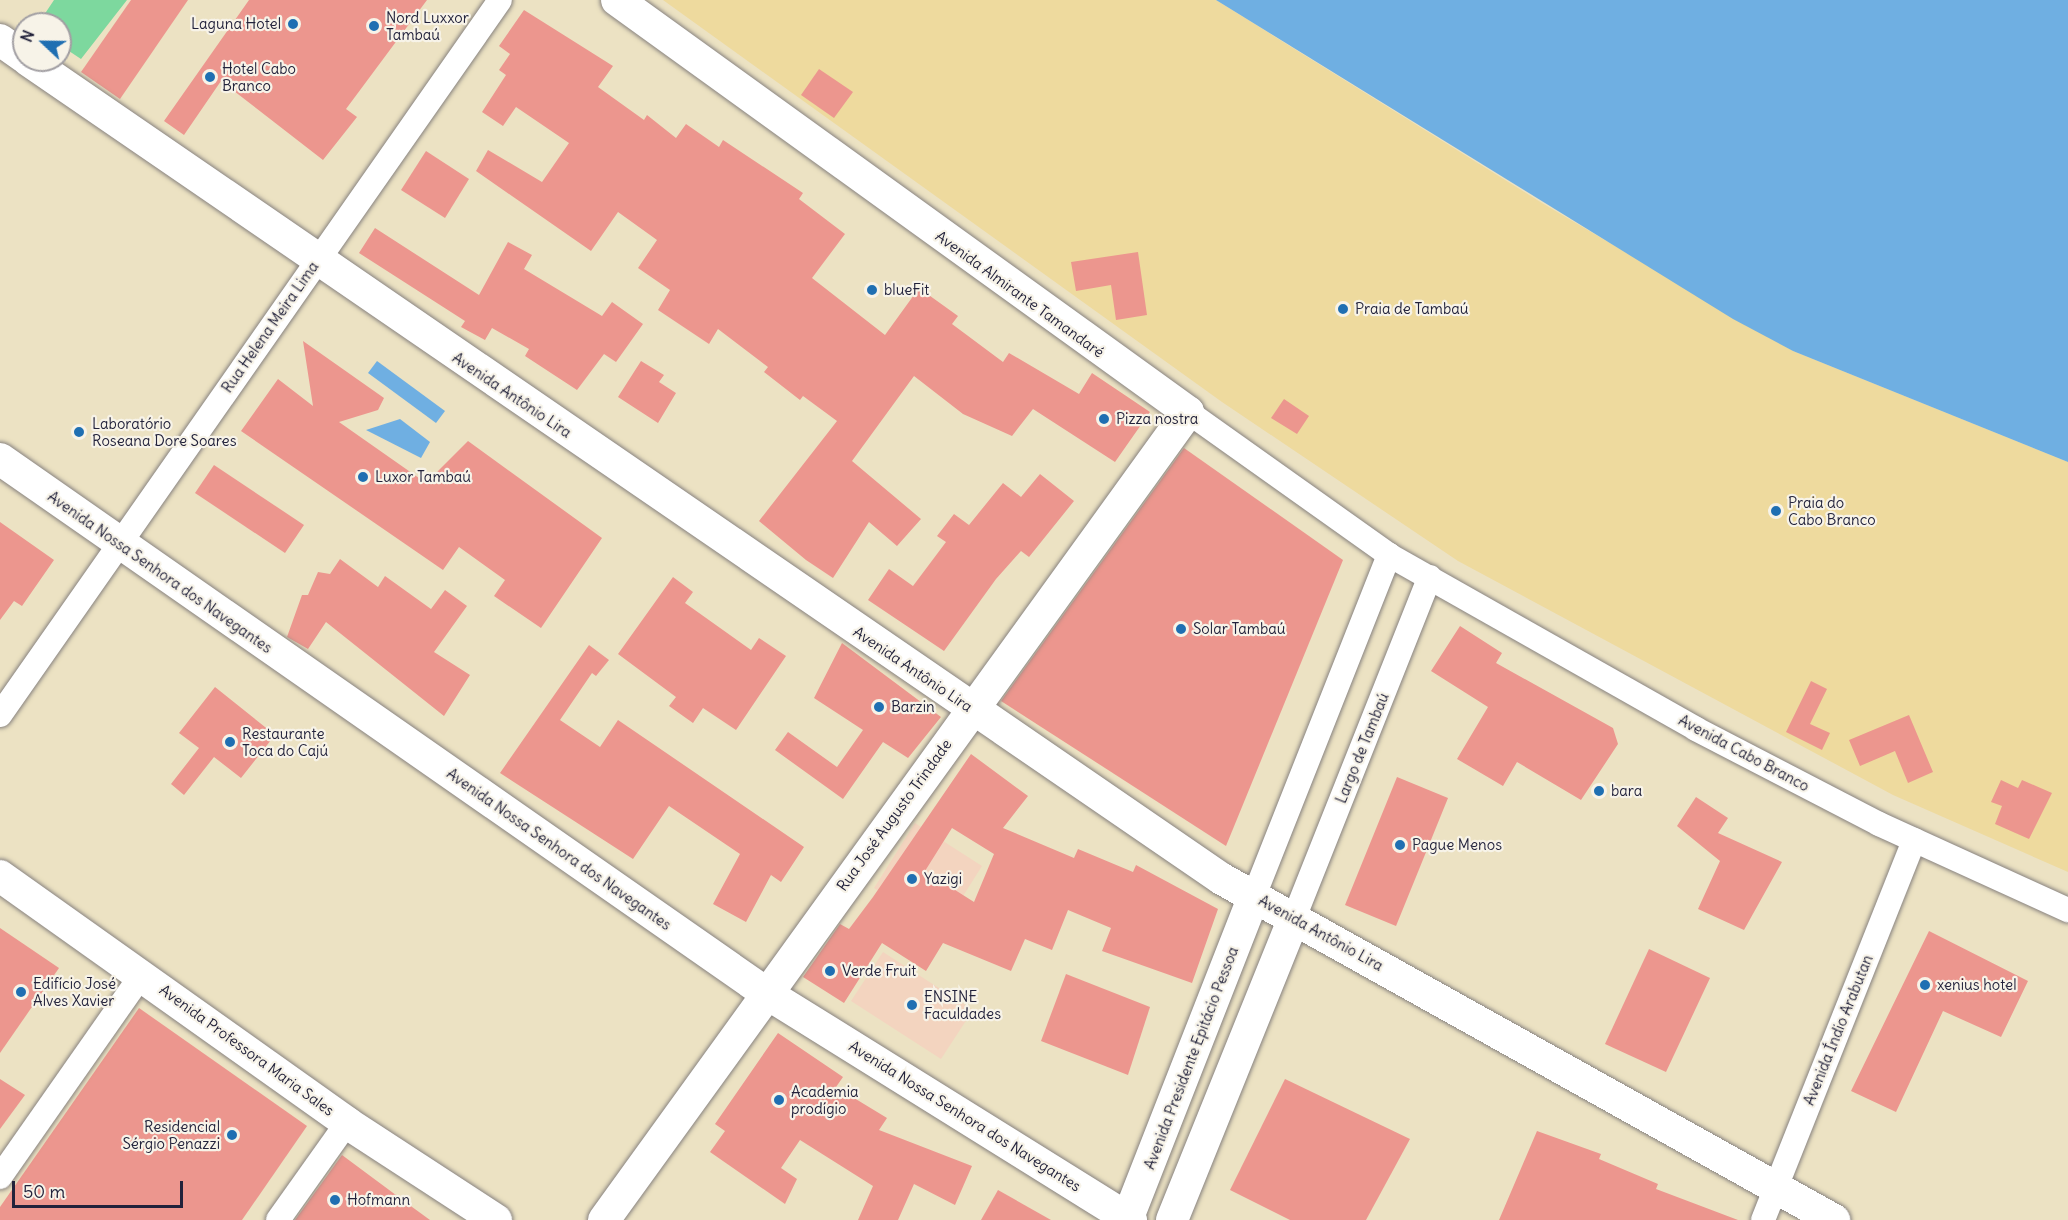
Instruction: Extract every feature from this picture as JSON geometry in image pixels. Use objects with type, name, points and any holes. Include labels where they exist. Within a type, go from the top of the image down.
[{"type":"main road","name":"Avenida Almirante Tamandaré","points":[[616,0],[1188,412]]},
{"type":"main road","name":"Avenida Antônio Lira","points":[[45,72],[316,262],[971,708],[1254,896],[1834,1220]]},
{"type":"main road","name":"Rua José Augusto Trindade","points":[[604,1220],[971,708],[1188,412]]},
{"type":"main road","name":"Avenida Nossa Senhora dos Navegantes","points":[[0,459],[766,993],[1129,1219]]},
{"type":"main road","name":"Avenida Professora Maria Sales","points":[[0,876],[142,974],[347,1123],[495,1220]]},
{"type":"main road","name":"Avenida Presidente Epitácio Pessoa","points":[[1129,1219],[1254,896]]},
{"type":"main road","points":[[1172,1220],[1294,918]]},
{"type":"street","name":"Rua Helena Meira Lima","points":[[0,716],[500,0]]},
{"type":"street","name":"Avenida Almirante Tamandaré","points":[[1188,412],[1389,555],[1430,577]]},
{"type":"street","points":[[1254,896],[1389,555]]},
{"type":"street","name":"Avenida Cabo Branco","points":[[1430,577],[1696,729],[1914,840],[2068,910]]},
{"type":"street","name":"Largo de Tambaú","points":[[1294,918],[1430,577]]},
{"type":"street","name":"Avenida Índio Arabutan","points":[[1763,1220],[1914,840]]},
{"type":"street","points":[[0,1177],[142,974]]},
{"type":"street","points":[[278,1220],[347,1123]]},
{"type":"shaded area","name":"Yazigi","points":[[915,823],[982,866],[941,931],[874,888]]},
{"type":"shaded area","name":"ENSINE Faculdades","points":[[883,952],[973,1010],[941,1059],[851,1001]]},
{"type":"green space","points":[[54,0],[127,0],[81,59],[72,53],[72,12],[46,12]]},
{"type":"sand","points":[[663,0],[1216,0],[1542,203],[1793,351],[2068,462],[2068,872],[1893,795],[1458,561],[1222,402]]},
{"type":"water","points":[[1216,0],[2068,0],[2068,462],[1793,351],[1733,319]]},
{"type":"water","points":[[377,361],[445,411],[436,423],[368,373]]},
{"type":"water","points":[[400,419],[430,442],[421,458],[366,430]]},
{"type":"building","points":[[131,0],[188,0],[120,99],[81,72]]},
{"type":"building","points":[[249,0],[427,0],[346,109],[357,117],[323,160],[221,81],[184,135],[164,121]]},
{"type":"building","points":[[524,10],[613,66],[598,87],[644,120],[647,115],[676,138],[686,124],[719,147],[723,140],[803,193],[799,199],[845,234],[812,278],[885,335],[919,288],[958,316],[952,324],[1003,362],[1009,353],[1079,394],[1092,373],[1150,412],[1115,462],[1033,409],[1012,436],[963,414],[914,376],[852,461],[921,519],[897,546],[869,522],[833,578],[806,560],[759,521],[837,421],[803,396],[800,400],[764,372],[768,367],[718,329],[709,344],[658,310],[670,290],[638,268],[657,240],[618,212],[591,251],[476,171],[488,150],[542,182],[569,143],[516,107],[503,126],[482,112],[506,75],[499,70],[510,54],[499,46]]},
{"type":"building","points":[[819,69],[853,92],[834,118],[801,95]]},
{"type":"building","points":[[426,151],[469,179],[445,218],[401,190]]},
{"type":"building","points":[[375,228],[479,295],[508,242],[532,255],[524,269],[602,316],[612,302],[643,324],[616,362],[604,354],[577,390],[525,356],[529,349],[492,328],[485,340],[461,327],[465,321],[359,253]]},
{"type":"building","points":[[1138,252],[1147,315],[1116,320],[1111,285],[1076,291],[1071,262]]},
{"type":"building","points":[[303,341],[384,398],[378,410],[339,422],[426,483],[468,441],[602,538],[541,628],[494,596],[505,580],[459,547],[443,570],[241,431],[278,379],[313,406]]},
{"type":"building","points":[[641,361],[664,375],[659,382],[676,393],[658,423],[618,397]]},
{"type":"building","points":[[1284,399],[1309,416],[1297,434],[1271,418]]},
{"type":"building","name":"Solar Tambaú","points":[[1184,448],[1343,560],[1226,846],[1001,701]]},
{"type":"building","points":[[214,465],[304,525],[285,553],[195,493]]},
{"type":"building","points":[[1040,474],[1074,501],[1029,557],[1021,551],[996,579],[944,651],[868,600],[889,569],[913,586],[946,542],[937,536],[954,514],[969,525],[1003,483],[1021,497]]},
{"type":"building","points":[[0,522],[54,560],[22,606],[14,601],[0,620]]},
{"type":"building","points":[[340,559],[378,587],[385,576],[431,609],[445,590],[467,606],[434,652],[470,675],[444,716],[326,622],[308,649],[287,637],[302,595],[308,595],[318,572],[330,574]]},
{"type":"building","points":[[673,577],[693,592],[685,603],[751,650],[759,638],[786,656],[736,730],[703,708],[693,723],[669,706],[676,697],[618,654]]},
{"type":"building","points":[[1460,626],[1502,653],[1496,663],[1613,728],[1618,744],[1581,800],[1517,762],[1503,786],[1457,759],[1488,707],[1431,671]]},
{"type":"building","name":"Barzin","points":[[842,643],[941,717],[908,758],[883,742],[843,799],[775,750],[788,732],[837,767],[863,730],[814,698]]},
{"type":"building","points":[[589,645],[609,660],[596,676],[592,673],[560,720],[600,747],[618,720],[804,847],[781,882],[771,875],[746,922],[713,904],[740,854],[669,806],[633,859],[500,773]]},
{"type":"building","points":[[1811,681],[1827,689],[1810,724],[1830,733],[1822,750],[1786,732]]},
{"type":"building","name":"Restaurante Toca do Cajú","points":[[215,687],[275,735],[241,778],[214,757],[184,795],[171,784],[199,748],[179,733]]},
{"type":"building","points":[[1909,715],[1933,772],[1908,783],[1895,751],[1860,766],[1849,740]]},
{"type":"building","points":[[971,754],[1028,796],[1003,828],[1074,858],[1078,849],[1133,872],[1136,865],[1218,909],[1192,983],[1102,951],[1111,928],[1068,910],[1052,950],[1025,939],[1011,971],[943,943],[926,971],[882,943],[844,1003],[803,977],[840,924],[849,929]],"holes":[[[952,828],[994,854],[974,902],[925,871]]]},
{"type":"building","name":"Pague Menos","points":[[1397,777],[1448,798],[1396,926],[1345,905]]},
{"type":"building","points":[[2001,780],[2018,788],[2022,780],[2052,793],[2029,839],[1995,824],[2002,806],[1991,802]]},
{"type":"building","points":[[1696,797],[1728,818],[1718,833],[1782,862],[1744,930],[1698,909],[1720,861],[1677,826]]},
{"type":"building","name":"Edifício José Alves Xavier","points":[[0,928],[59,968],[0,1053]]},
{"type":"building","points":[[1929,931],[2028,981],[2001,1037],[1943,1011],[1896,1112],[1851,1091]]},
{"type":"building","points":[[1649,949],[1710,978],[1666,1072],[1605,1044]]},
{"type":"building","points":[[1066,974],[1150,1007],[1128,1075],[1041,1041]]},
{"type":"building","points":[[139,1008],[307,1126],[242,1220],[0,1220],[0,1207]]},
{"type":"building","points":[[778,1033],[843,1077],[836,1087],[887,1118],[879,1130],[972,1166],[955,1205],[914,1184],[898,1220],[858,1220],[873,1186],[800,1140],[781,1168],[797,1179],[785,1204],[710,1152],[725,1131],[715,1124]]},
{"type":"building","points":[[0,1079],[25,1095],[0,1129]]},
{"type":"building","points":[[1285,1079],[1410,1139],[1366,1220],[1290,1220],[1230,1190]]},
{"type":"building","points":[[1537,1131],[1601,1154],[1599,1159],[1658,1184],[1656,1189],[1738,1220],[1499,1220]]},
{"type":"building","points":[[342,1155],[408,1204],[430,1220],[295,1220]]},
{"type":"building","points":[[998,1190],[1051,1220],[981,1220]]},
{"type":"place","name":"Laguna Hotel","points":[[293,24]]},
{"type":"place","name":"Nord Luxxor Tambaú","points":[[374,26]]},
{"type":"place","name":"Hotel Cabo Branco","points":[[210,77]]},
{"type":"place","name":"blueFit","points":[[872,290]]},
{"type":"place","name":"Praia de Tambaú","points":[[1343,309]]},
{"type":"place","name":"Pizza nostra","points":[[1104,419]]},
{"type":"place","name":"Laboratório Roseana Dore Soares","points":[[79,432]]},
{"type":"place","name":"Luxor Tambaú","points":[[363,477]]},
{"type":"place","name":"Praia do Cabo Branco","points":[[1776,511]]},
{"type":"place","name":"Solar Tambaú","points":[[1181,629]]},
{"type":"place","name":"Barzin","points":[[879,707]]},
{"type":"place","name":"Restaurante Toca do Cajú","points":[[230,742]]},
{"type":"place","name":"bara","points":[[1599,791]]},
{"type":"place","name":"Pague Menos","points":[[1400,845]]},
{"type":"place","name":"Yazigi","points":[[912,879]]},
{"type":"place","name":"Verde Fruit","points":[[830,971]]},
{"type":"place","name":"xenius hotel","points":[[1925,985]]},
{"type":"place","name":"Edifício José Alves Xavier","points":[[21,992]]},
{"type":"place","name":"ENSINE Faculdades","points":[[912,1005]]},
{"type":"place","name":"Academia prodígio","points":[[779,1100]]},
{"type":"place","name":"Residencial Sérgio Penazzi","points":[[232,1135]]},
{"type":"place","name":"Hofmann","points":[[335,1200]]}]
